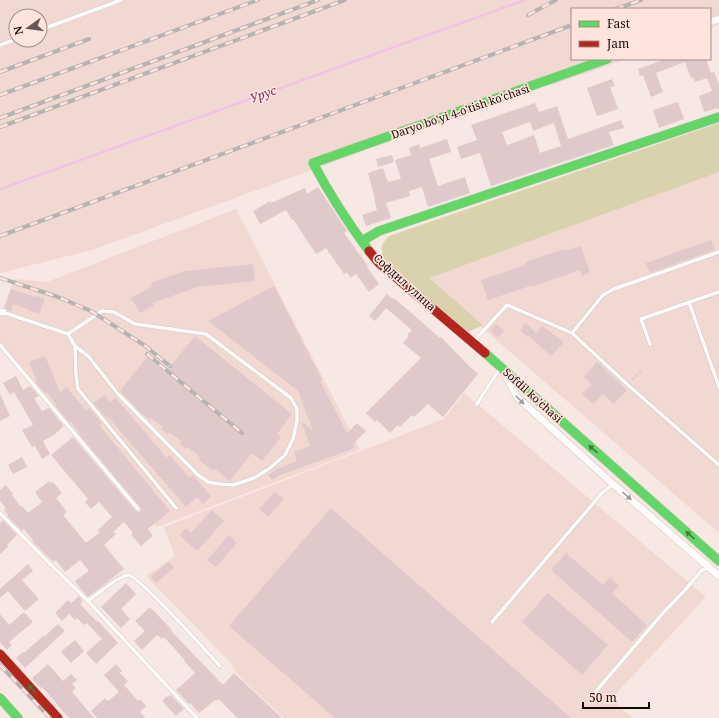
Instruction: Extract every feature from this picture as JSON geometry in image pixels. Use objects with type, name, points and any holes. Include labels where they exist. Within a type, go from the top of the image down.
[{"type":"street","name":"Daryo bo'yi 4-o'tish ko'chasi","points":[[314,163],[604,60]]},
{"type":"street","points":[[362,241],[379,231],[719,117]]},
{"type":"street","name":"Софдил улица","points":[[314,163],[326,187],[362,241],[379,262],[501,366]]},
{"type":"street","name":"Sofdil ko'chasi","points":[[501,366],[718,560]]},
{"type":"street","name":"Sofdil ko'chasi","points":[[501,366],[517,397],[613,484],[719,576]]},
{"type":"street","points":[[613,484],[621,474]]},
{"type":"street","points":[[710,568],[718,560]]},
{"type":"street","points":[[0,654],[58,718]]},
{"type":"street","points":[[0,698],[18,718]]},
{"type":"lane","points":[[48,27],[121,0]]},
{"type":"lane","points":[[572,333],[603,295],[614,289],[719,252]]},
{"type":"lane","points":[[650,344],[641,319],[719,292]]},
{"type":"lane","points":[[689,302],[719,387]]},
{"type":"lane","points":[[473,342],[507,305],[572,333],[628,385],[719,465]]},
{"type":"lane","points":[[3,312],[68,334],[75,346],[89,357],[118,394],[198,474],[208,482],[233,485],[254,478],[270,468],[285,455],[293,439],[297,421],[297,409],[291,398],[206,334],[135,324],[114,312],[102,311],[68,334]]},
{"type":"lane","points":[[0,345],[138,509]]},
{"type":"lane","points":[[75,346],[78,389],[176,508]]},
{"type":"lane","points":[[477,404],[501,366]]},
{"type":"lane","points":[[492,622],[602,494],[613,484]]},
{"type":"lane","points":[[0,513],[88,602],[197,718]]},
{"type":"lane","points":[[591,697],[702,570],[710,568]]},
{"type":"lane","points":[[88,602],[120,577],[127,574],[132,576],[154,595],[220,666]]},
{"type":"path","points":[[628,385],[642,370]]},
{"type":"shaded area","points":[[0,0],[719,0],[719,24],[711,28],[711,8],[571,8],[571,60],[623,60],[484,107],[92,250],[0,273]]},
{"type":"shaded area","points":[[719,123],[719,172],[429,278],[483,325],[468,332],[385,261],[381,248],[389,236]]},
{"type":"shaded area","points":[[719,168],[719,533],[424,277]]},
{"type":"shaded area","points":[[236,209],[360,450],[157,527],[0,342],[0,317],[14,279],[47,282]]},
{"type":"shaded area","points":[[464,393],[706,597],[611,699],[633,718],[284,718],[236,673],[231,663],[146,576],[175,556],[164,527],[444,419]]},
{"type":"building","points":[[663,60],[706,60],[711,73],[714,72],[719,85],[719,109],[704,112],[699,96],[712,91],[707,78],[695,82],[693,77],[691,78],[685,62],[656,73],[663,92],[651,97],[643,75],[640,76],[638,69]]},
{"type":"building","points":[[612,79],[615,86],[610,87],[618,109],[597,116],[587,88]]},
{"type":"building","points":[[678,102],[684,119],[659,128],[653,110]]},
{"type":"building","points":[[535,103],[539,112],[557,106],[568,139],[621,120],[624,128],[609,132],[614,145],[491,186],[480,153],[461,159],[457,147],[477,140],[471,125]],"holes":[[[530,122],[533,131],[554,123],[561,146],[540,153],[534,135],[507,145],[502,132]]]},
{"type":"building","points":[[447,139],[451,152],[429,159],[438,186],[465,177],[470,193],[428,207],[422,187],[409,191],[410,196],[386,203],[391,218],[366,226],[362,215],[377,210],[368,173],[383,168],[388,182],[401,179],[395,160],[411,155],[409,148],[419,144],[420,148]]},
{"type":"building","points":[[392,155],[394,162],[378,167],[376,159]]},
{"type":"building","points":[[318,187],[347,231],[344,233],[379,284],[369,292],[356,274],[351,278],[347,272],[344,274],[326,248],[316,254],[286,210],[260,224],[253,211],[270,201],[271,203],[305,188],[307,194]]},
{"type":"building","points":[[711,240],[714,250],[650,273],[646,263]]},
{"type":"building","points":[[581,246],[590,273],[582,276],[580,270],[488,300],[481,280],[526,265],[525,262],[564,249],[564,251]]},
{"type":"building","points":[[253,264],[255,281],[198,287],[152,303],[154,305],[140,313],[131,298],[152,286],[151,283],[185,271]]},
{"type":"building","points":[[274,286],[347,433],[357,423],[366,431],[353,444],[355,448],[280,475],[272,480],[268,475],[277,469],[297,461],[294,452],[310,446],[301,421],[313,431],[298,391],[208,321]]},
{"type":"building","points":[[11,289],[45,299],[39,314],[13,304],[11,311],[8,310],[5,307]]},
{"type":"building","points":[[387,294],[393,299],[394,298],[440,338],[441,337],[478,374],[443,417],[428,404],[414,417],[412,415],[400,427],[398,425],[390,433],[377,420],[375,422],[366,413],[421,358],[403,343],[409,336],[407,335],[412,330],[386,308],[375,321],[369,316]]},
{"type":"building","points":[[526,323],[536,333],[542,326],[564,342],[551,356],[520,330]]},
{"type":"building","points":[[496,324],[504,331],[498,338],[490,330]]},
{"type":"building","points":[[195,336],[292,414],[277,434],[281,437],[262,461],[252,453],[230,481],[215,469],[213,471],[198,459],[200,457],[188,447],[186,449],[180,444],[182,442],[169,432],[167,434],[161,429],[163,427],[141,413],[120,391],[147,357],[165,373]]},
{"type":"building","points":[[45,356],[60,392],[66,387],[86,410],[89,408],[102,423],[99,425],[170,511],[148,529],[153,536],[141,546],[131,535],[133,533],[124,522],[113,532],[116,534],[104,545],[124,569],[88,597],[75,581],[89,571],[80,560],[65,572],[56,560],[53,562],[32,541],[33,540],[24,529],[22,531],[7,516],[8,515],[4,510],[6,508],[0,501],[0,490],[6,485],[21,507],[22,506],[28,513],[42,502],[35,492],[49,481],[51,483],[53,482],[62,493],[56,498],[67,512],[63,515],[86,543],[100,532],[98,530],[112,517],[99,502],[91,509],[85,502],[88,499],[51,455],[73,437],[136,511],[139,512],[141,510],[78,433],[79,432],[70,421],[69,422],[55,405],[56,404],[47,393],[45,393],[36,383],[37,382],[29,362]]},
{"type":"building","points":[[597,362],[627,390],[614,404],[603,394],[593,404],[582,394],[592,384],[584,377]]},
{"type":"building","points":[[16,376],[23,390],[30,386],[39,396],[34,398],[42,411],[49,408],[64,426],[54,435],[43,441],[50,454],[42,459],[35,446],[32,447],[22,430],[33,425],[14,392],[10,395],[3,383]]},
{"type":"building","points":[[0,394],[10,416],[0,421]]},
{"type":"building","points":[[104,395],[110,402],[115,397],[167,458],[170,455],[189,478],[193,475],[211,496],[203,504],[197,497],[186,507],[108,417],[107,419],[94,403]]},
{"type":"building","points":[[22,457],[27,467],[13,474],[8,465]]},
{"type":"building","points":[[275,492],[284,499],[268,517],[259,509]]},
{"type":"building","points":[[331,508],[571,718],[335,718],[229,626]]},
{"type":"building","points":[[212,510],[224,521],[197,551],[179,535],[186,528],[191,533]]},
{"type":"building","points":[[3,520],[17,535],[7,545],[8,547],[0,554],[0,523]]},
{"type":"building","points":[[229,535],[237,543],[216,567],[207,560]]},
{"type":"building","points":[[566,553],[603,585],[610,577],[619,586],[612,593],[647,625],[632,642],[551,570]]},
{"type":"building","points":[[169,562],[174,568],[156,583],[151,576]]},
{"type":"building","points":[[28,564],[33,571],[22,580],[39,599],[25,611],[8,591],[0,598],[0,589]]},
{"type":"building","points":[[126,583],[136,594],[121,609],[130,619],[121,628],[101,607]]},
{"type":"building","points":[[548,593],[608,645],[582,675],[522,622]]},
{"type":"building","points":[[79,596],[83,601],[80,604],[118,643],[96,664],[86,653],[102,639],[87,623],[84,625],[77,618],[75,620],[69,614],[62,621],[55,613],[68,600],[71,603]]},
{"type":"building","points":[[150,607],[223,685],[234,673],[282,718],[237,718],[219,699],[217,701],[215,700],[199,713],[176,690],[195,673],[184,661],[185,660],[164,637],[162,639],[157,635],[142,650],[134,641],[145,631],[135,621]]},
{"type":"building","points":[[24,612],[33,622],[9,642],[12,645],[7,650],[0,642],[0,614],[9,625]]},
{"type":"building","points":[[58,624],[65,631],[25,668],[16,658]]},
{"type":"building","points":[[75,640],[84,651],[71,663],[61,652]]},
{"type":"building","points":[[48,664],[63,681],[71,674],[77,680],[72,684],[76,688],[72,692],[94,718],[69,718],[42,687],[41,688],[32,679]]},
{"type":"building","points":[[116,664],[122,671],[120,673],[128,681],[124,685],[138,701],[140,699],[146,706],[140,712],[145,718],[97,718],[91,711],[105,698],[108,701],[119,692],[104,675]]},
{"type":"building","points":[[171,695],[184,709],[176,716],[162,701],[167,696],[168,697]]},
{"type":"waterway","name":"Урус","points":[[0,189],[525,0]]},
{"type":"railway","points":[[0,95],[258,0]]},
{"type":"railway","points":[[0,118],[318,0]]},
{"type":"railway","points":[[0,127],[345,0]]},
{"type":"railway","points":[[528,15],[556,0]]},
{"type":"railway","points":[[619,8],[641,0]]},
{"type":"railway","points":[[0,236],[571,25]]},
{"type":"railway","points":[[0,72],[89,39]]},
{"type":"railway","points":[[0,278],[58,297],[91,311],[144,345],[170,366]]},
{"type":"railway","points":[[147,354],[242,433]]},
{"type":"railway","points":[[0,665],[50,718]]},
{"type":"traffic: fast","points":[[369,251],[339,208],[313,163],[604,60]]},
{"type":"traffic: fast","points":[[362,241],[379,231],[719,117]]},
{"type":"traffic: fast","points":[[485,353],[719,561]]},
{"type":"traffic: fast","points":[[0,698],[18,718]]},
{"type":"traffic: jam","points":[[369,251],[379,263],[485,353]]},
{"type":"traffic: jam","points":[[0,654],[58,718]]}]
